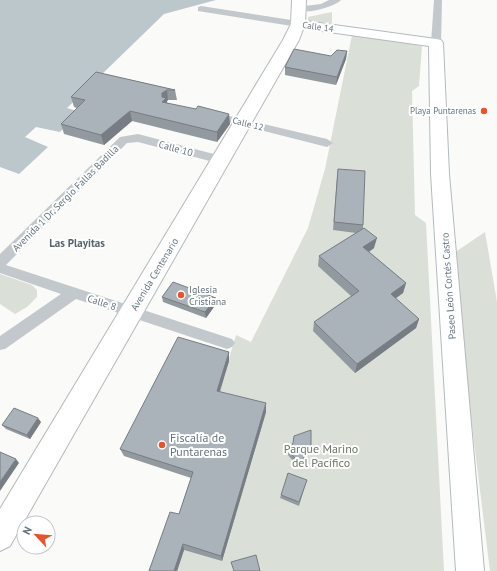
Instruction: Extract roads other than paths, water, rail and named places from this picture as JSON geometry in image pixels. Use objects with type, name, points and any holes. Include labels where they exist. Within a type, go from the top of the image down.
[{"type":"main road","name":"Avenida Centenario","points":[[0,536],[291,40],[298,11]]},
{"type":"street","points":[[298,11],[323,6],[337,0]]},
{"type":"street","name":"Paseo León Cortés Castro","points":[[438,0],[436,43],[440,174],[470,571]]},
{"type":"street","name":"Calle 14","points":[[201,8],[298,11],[436,43]]},
{"type":"street","name":"Calle 12","points":[[199,112],[328,143]]},
{"type":"street","name":"Calle 10","points":[[131,137],[221,160]]},
{"type":"street","name":"Avenida 1 Dr. Sergio Fallas Badilla","points":[[0,262],[124,140],[131,137]]},
{"type":"street","name":"Calle 8","points":[[0,268],[227,343]]},
{"type":"street","points":[[0,344],[73,293]]},
{"type":"place","name":"Playa Puntarenas","points":[[484,111]]},
{"type":"place","name":"Iglesia Cristiana","points":[[181,295]]},
{"type":"place","name":"Fiscalía de Puntarenas","points":[[162,445]]},
{"type":"district","name":"Las Playitas","points":[[77,243]]},
{"type":"park label","name":"Parque Marino del Pacífico","points":[[321,456]]}]
